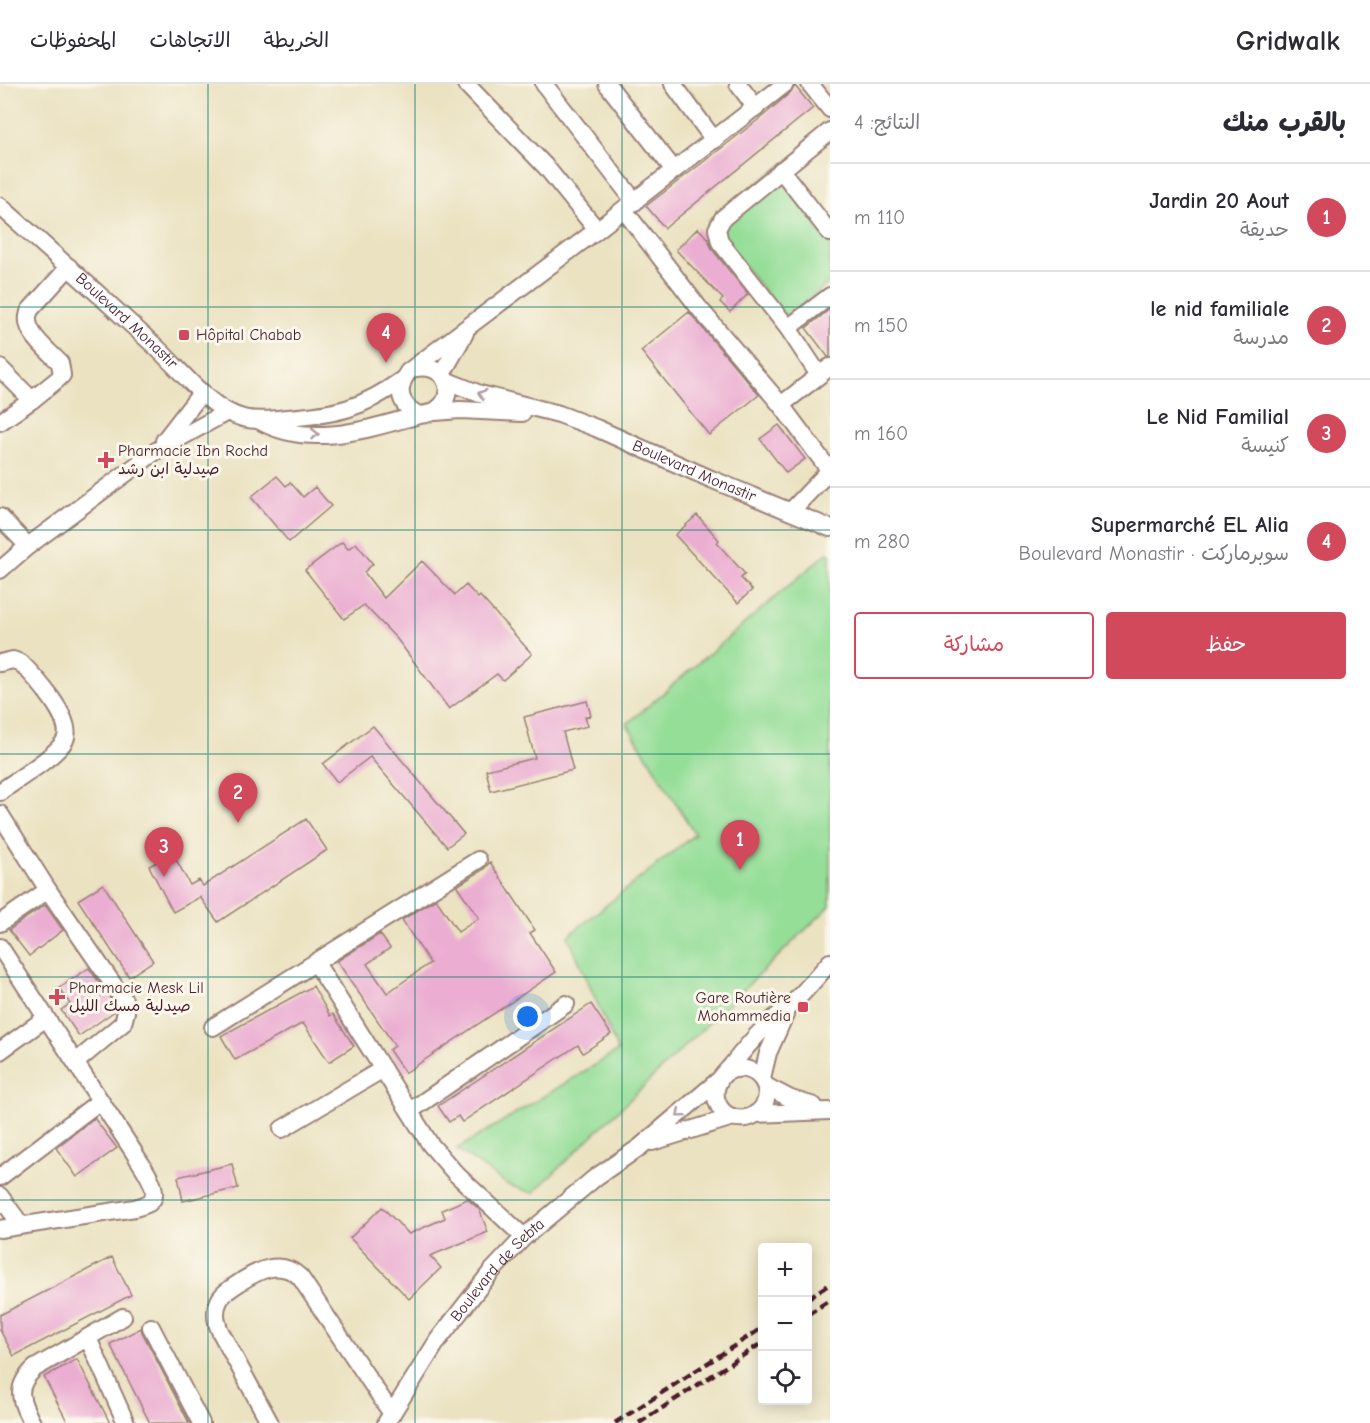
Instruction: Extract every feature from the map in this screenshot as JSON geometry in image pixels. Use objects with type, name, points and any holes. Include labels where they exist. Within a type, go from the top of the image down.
[{"type":"street","points":[[466,84],[540,160],[597,231]]},
{"type":"street","points":[[544,84],[699,308],[781,405],[830,470],[791,511]]},
{"type":"street","points":[[607,84],[674,170]]},
{"type":"street","points":[[673,84],[714,140]]},
{"type":"street","points":[[738,84],[756,108]]},
{"type":"street","points":[[416,368],[425,366],[435,369],[444,377],[448,394],[444,404],[427,413],[405,406],[401,398],[402,380],[408,372],[597,231],[785,84]]},
{"type":"street","points":[[810,84],[830,109]]},
{"type":"street","points":[[781,405],[824,371],[720,242],[717,233],[718,225],[723,218],[830,131]]},
{"type":"street","points":[[781,170],[830,232]]},
{"type":"street","name":"Boulevard Monastir","points":[[0,206],[226,412],[243,418],[260,420],[324,416],[343,412],[378,397],[402,380]]},
{"type":"street","points":[[0,422],[62,375],[60,363],[30,330],[28,316],[69,267]]},
{"type":"street","points":[[788,327],[830,296]]},
{"type":"street","points":[[444,377],[468,328]]},
{"type":"street","points":[[0,368],[32,400]]},
{"type":"street","name":"Boulevard Monastir","points":[[444,377],[480,394],[559,414],[596,428],[830,528]]},
{"type":"street","points":[[156,451],[202,392]]},
{"type":"street","name":"Boulevard Monastir","points":[[260,420],[276,430],[317,435],[341,434],[427,413],[482,410],[559,414]]},
{"type":"street","points":[[0,570],[28,546],[156,451],[226,412]]},
{"type":"street","points":[[0,517],[28,546]]},
{"type":"street","points":[[0,663],[13,660],[21,663],[57,708],[68,733],[56,752],[0,792]]},
{"type":"street","points":[[0,814],[48,890],[124,1000],[126,1012],[123,1023],[76,1062]]},
{"type":"street","points":[[213,1027],[478,860]]},
{"type":"street","points":[[0,923],[48,890]]},
{"type":"street","points":[[0,947],[76,1062],[153,1186],[153,1199],[148,1203],[123,1211],[0,1229]]},
{"type":"street","points":[[830,962],[792,1004],[774,1035],[764,1065],[764,1082],[765,1102],[755,1114],[748,1118],[732,1117],[723,1111],[717,1102],[716,1090],[722,1076],[741,1067],[756,1072],[764,1082],[791,1099],[830,1110]]},
{"type":"street","points":[[316,963],[441,1159],[524,1237]]},
{"type":"street","points":[[410,1111],[566,1004]]},
{"type":"street","name":"Boulevard de Sebta","points":[[389,1419],[450,1324],[491,1272],[524,1237],[596,1177],[640,1147],[722,1076],[766,1026],[792,1004]]},
{"type":"street","points":[[0,1051],[46,1018]]},
{"type":"street","points":[[282,1129],[383,1069]]},
{"type":"street","points":[[0,1177],[100,1101]]},
{"type":"street","points":[[755,1114],[830,1110]]},
{"type":"street","name":"Boulevard de Sebta","points":[[640,1147],[732,1117]]},
{"type":"street","points":[[0,1196],[21,1225]]},
{"type":"street","points":[[270,1423],[221,1333],[216,1315],[220,1298],[225,1293],[252,1274],[276,1267],[287,1268],[300,1277],[389,1419]]},
{"type":"street","points":[[32,1423],[22,1404],[20,1393],[26,1376],[35,1368],[123,1317]]},
{"type":"street","points":[[151,1326],[201,1423]]},
{"type":"street","points":[[88,1338],[126,1423]]},
{"type":"green space","points":[[783,164],[830,222],[830,282],[786,318],[708,221]]},
{"type":"green space","points":[[827,553],[830,554],[830,906],[533,1193],[508,1185],[457,1149],[618,1051],[568,936],[695,834],[627,724]]},
{"type":"building","points":[[795,86],[813,108],[665,228],[646,206],[763,116]]},
{"type":"building","points":[[698,228],[748,294],[730,312],[720,302],[723,299],[676,250]]},
{"type":"building","points":[[830,309],[830,357],[828,357],[806,328]]},
{"type":"building","points":[[689,312],[759,395],[709,435],[641,351]]},
{"type":"building","points":[[779,425],[805,459],[786,473],[760,439]]},
{"type":"building","points":[[277,476],[286,486],[290,482],[303,497],[315,487],[331,506],[289,542],[251,497]]},
{"type":"building","points":[[697,515],[719,540],[717,543],[745,574],[741,578],[752,590],[738,603],[675,535]]},
{"type":"building","points":[[342,542],[348,549],[356,543],[373,564],[364,572],[384,598],[422,561],[455,595],[466,585],[478,598],[480,596],[532,654],[503,680],[497,674],[449,709],[397,639],[364,605],[344,619],[305,570]]},
{"type":"building","points":[[587,701],[591,716],[585,717],[588,726],[563,732],[573,770],[491,791],[486,770],[535,758],[524,717]]},
{"type":"building","points":[[373,726],[464,834],[447,847],[370,757],[337,782],[323,764]]},
{"type":"building","points":[[306,819],[327,850],[218,922],[200,897],[173,912],[149,866],[173,854],[190,885],[199,880],[203,886]]},
{"type":"building","points":[[490,862],[535,930],[530,933],[556,972],[405,1073],[389,1050],[395,1046],[337,961],[380,934],[390,948],[367,964],[387,993],[430,963],[402,920],[436,899],[458,932],[479,918],[457,886],[484,869]]},
{"type":"building","points":[[103,884],[153,961],[129,977],[78,900]]},
{"type":"building","points":[[45,905],[63,930],[29,956],[9,930]]},
{"type":"building","points":[[89,968],[114,1004],[115,1011],[79,1036],[61,1010],[70,1004],[59,988]]},
{"type":"building","points":[[313,986],[330,1016],[333,1014],[354,1046],[329,1062],[303,1023],[235,1060],[221,1036]]},
{"type":"building","points":[[591,1004],[611,1034],[583,1053],[578,1045],[462,1122],[458,1116],[449,1122],[438,1106]]},
{"type":"building","points":[[94,1118],[117,1148],[77,1177],[56,1148]]},
{"type":"building","points":[[232,1164],[238,1188],[183,1201],[178,1177]]},
{"type":"building","points":[[467,1199],[479,1209],[488,1232],[430,1256],[441,1268],[409,1299],[350,1238],[382,1207],[409,1234],[445,1218],[442,1210]]},
{"type":"building","points":[[112,1257],[131,1295],[14,1356],[0,1330],[0,1315]]},
{"type":"building","points":[[141,1328],[189,1423],[150,1423],[110,1344]]},
{"type":"building","points":[[77,1359],[110,1423],[68,1423],[44,1377]]},
{"type":"railway","points":[[810,1297],[830,1284]]},
{"type":"railway","points":[[812,1311],[830,1300]]},
{"type":"railway","points":[[615,1423],[758,1331]]},
{"type":"railway","points":[[639,1423],[758,1346]]},
{"type":"place","name":"Hôpital Chabab","points":[[184,335]]},
{"type":"place","name":"Supermarché EL Alia","points":[[386,363]]},
{"type":"place","name":"Pharmacie Ibn Rochd صيدلية ابن رشد","points":[[106,460]]},
{"type":"place","name":"le nid familiale","points":[[238,823]]},
{"type":"place","name":"Jardin 20 Aout","points":[[740,870]]},
{"type":"place","name":"Le Nid Familial","points":[[164,877]]},
{"type":"place","name":"Pharmacie Mesk Lil صيدلية مسك الليل","points":[[57,997]]},
{"type":"place","name":"Gare Routière Mohammedia","points":[[803,1007]]}]
